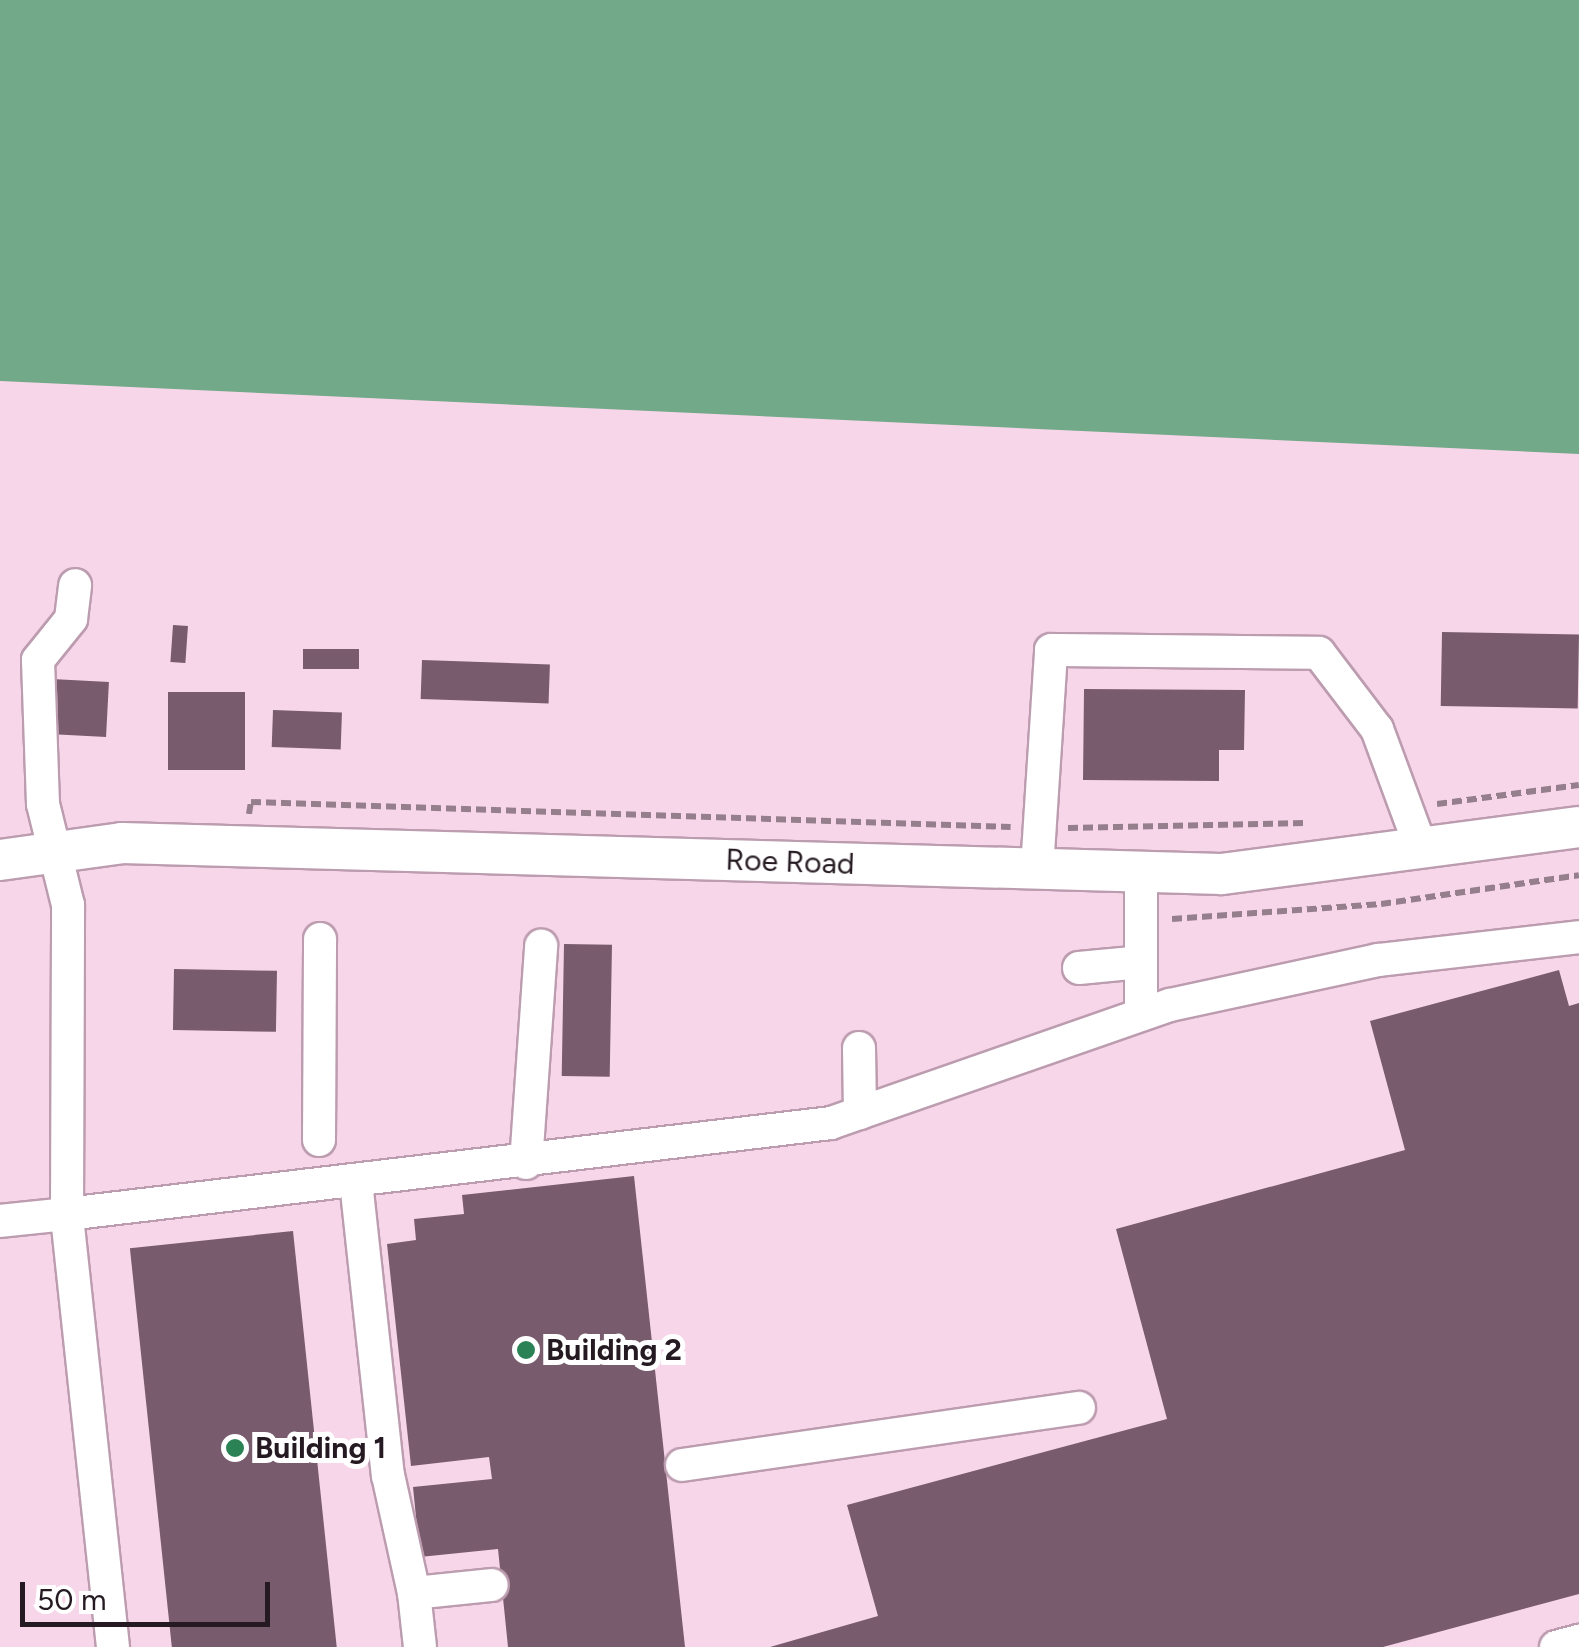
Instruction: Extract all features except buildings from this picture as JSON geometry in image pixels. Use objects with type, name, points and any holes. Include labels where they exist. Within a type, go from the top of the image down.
[{"type":"main road","name":"Roe Road","points":[[0,860],[55,849],[245,846],[1222,874],[1579,827]]},
{"type":"street","points":[[75,585],[72,619],[38,660],[43,804],[68,905],[67,1214],[113,1647]]},
{"type":"street","points":[[1036,869],[1051,650],[1319,653],[1377,730],[1421,848]]},
{"type":"street","points":[[1140,1014],[1141,872]]},
{"type":"street","points":[[0,1221],[714,1142],[860,1113],[1140,1014],[1378,960],[1579,937]]},
{"type":"street","points":[[319,1140],[320,939]]},
{"type":"street","points":[[526,1163],[541,946]]},
{"type":"street","points":[[1079,968],[1141,962]]},
{"type":"street","points":[[859,1048],[860,1113]]},
{"type":"street","points":[[356,1182],[388,1475],[414,1593],[420,1647]]},
{"type":"street","points":[[682,1466],[1078,1408]]},
{"type":"street","points":[[414,1593],[492,1585]]},
{"type":"street","points":[[1556,1647],[1579,1641]]},
{"type":"path","points":[[1406,809],[1579,784]]},
{"type":"path","points":[[245,846],[251,802],[1203,832],[1328,820]]},
{"type":"path","points":[[1141,918],[1343,908],[1579,874]]},
{"type":"shaded area","points":[[0,0],[1579,0],[1579,454],[0,381]]},
{"type":"place","name":"Building 2","points":[[526,1350]]},
{"type":"place","name":"Building 1","points":[[235,1448]]}]
